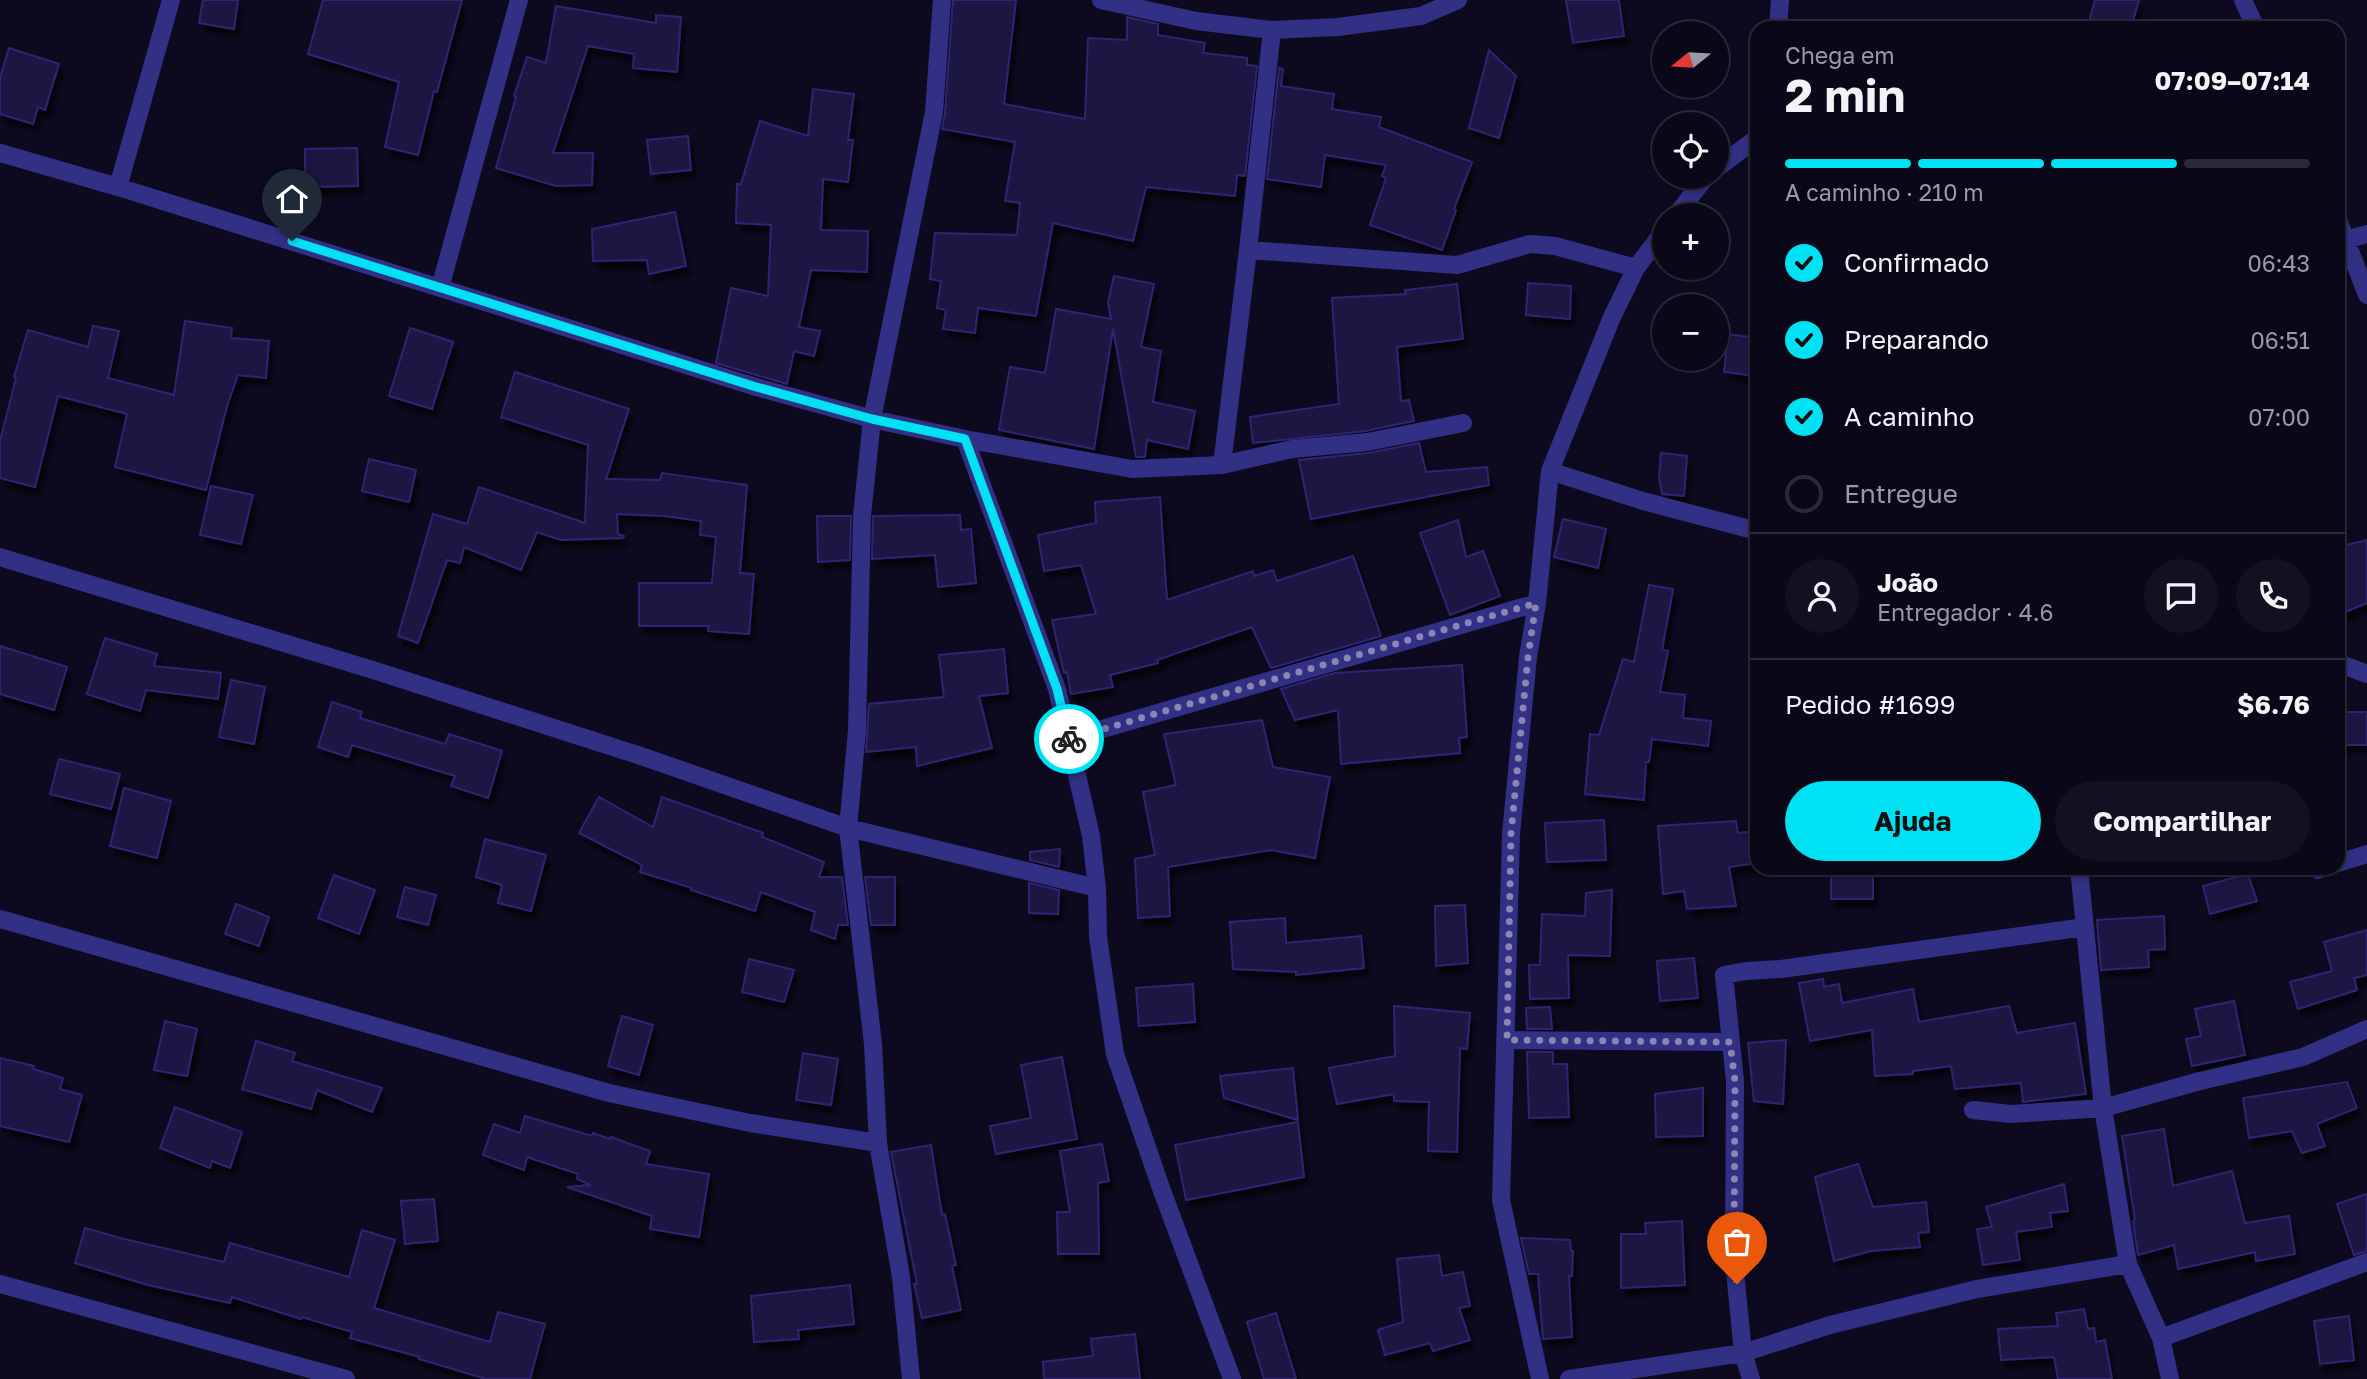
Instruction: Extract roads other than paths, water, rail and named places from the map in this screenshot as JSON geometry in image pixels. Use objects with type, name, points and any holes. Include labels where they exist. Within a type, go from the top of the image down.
[{"type":"street","points":[[118,187],[171,0]]},
{"type":"street","points":[[440,288],[519,0]]},
{"type":"street","points":[[911,1379],[901,1276],[878,1143],[873,1044],[848,828],[857,730],[862,516],[872,419],[934,112],[942,0]]},
{"type":"street","points":[[1101,0],[1196,21],[1272,30],[1338,27],[1421,16],[1458,0]]},
{"type":"street","points":[[1778,21],[1780,0]]},
{"type":"street","points":[[2243,0],[2253,21]]},
{"type":"street","points":[[1222,465],[1272,30]]},
{"type":"street","points":[[1729,159],[1750,143]]},
{"type":"street","points":[[0,153],[118,187],[753,386],[872,419],[965,439],[1132,469],[1222,465],[1292,449],[1367,442],[1463,423]]},
{"type":"street","points":[[1685,203],[1697,189]]},
{"type":"street","points":[[2367,234],[2346,240],[2367,295]]},
{"type":"street","points":[[1248,250],[1457,265],[1530,244],[1555,246],[1636,268]]},
{"type":"street","points":[[1540,1379],[1502,1200],[1511,834],[1528,657],[1550,471],[1612,317],[1636,268],[1652,247]]},
{"type":"street","points":[[965,439],[1057,689],[1091,836],[1097,888],[1098,937],[1115,1054],[1161,1188],[1232,1379]]},
{"type":"street","points":[[1550,471],[1643,501],[1750,529]]},
{"type":"street","points":[[0,557],[386,674],[641,756],[848,828],[1097,888]]},
{"type":"street","points":[[1069,739],[1536,603]]},
{"type":"street","points":[[2345,666],[2367,674]]},
{"type":"street","points":[[2345,861],[2367,855]]},
{"type":"street","points":[[2080,875],[2103,1108],[2128,1264],[2161,1339],[2170,1379]]},
{"type":"street","points":[[0,919],[609,1093],[750,1123],[878,1143]]},
{"type":"street","points":[[1751,1379],[1743,1353],[1734,1261],[1735,1081],[1724,975],[2085,927]]},
{"type":"street","points":[[1973,1110],[2011,1114],[2103,1108],[2200,1081],[2303,1057],[2367,1029]]},
{"type":"street","points":[[1507,1040],[1730,1042]]},
{"type":"street","points":[[2161,1339],[2367,1262]]},
{"type":"street","points":[[1569,1379],[1743,1353],[1830,1325],[1978,1289],[2128,1264]]},
{"type":"street","points":[[0,1284],[346,1379]]}]
